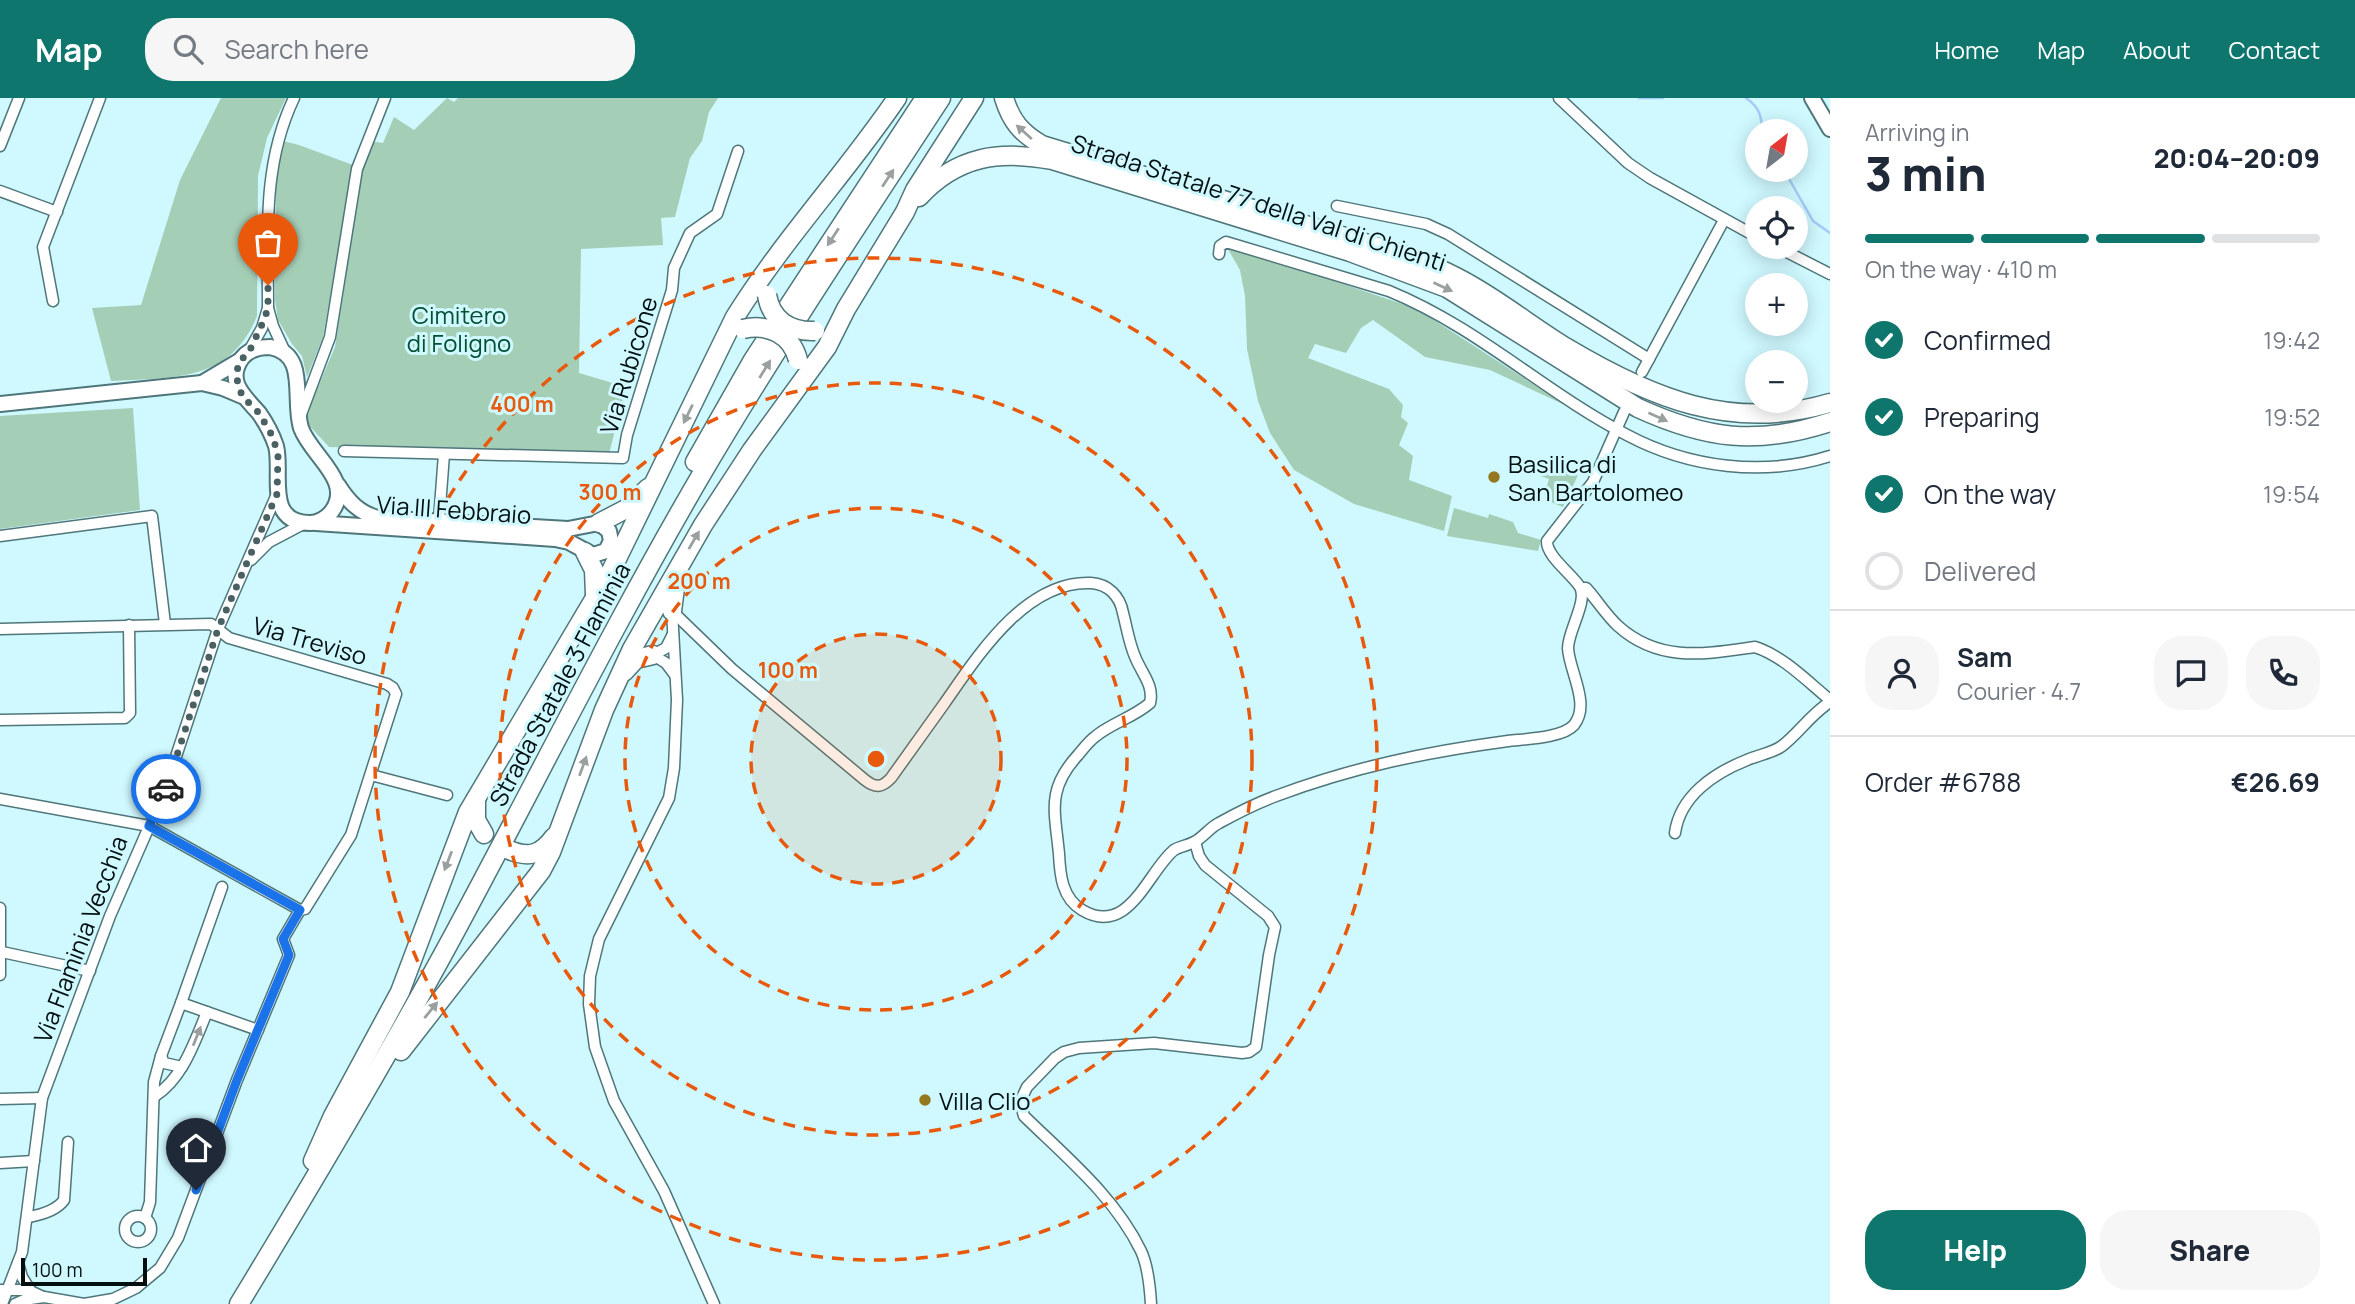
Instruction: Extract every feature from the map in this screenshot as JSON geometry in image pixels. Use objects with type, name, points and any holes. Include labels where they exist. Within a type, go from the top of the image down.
[{"type":"highway","points":[[318,1164],[332,1115],[400,992],[464,820],[594,600],[661,471],[725,336],[768,269],[897,98]]},
{"type":"highway","name":"Strada Statale 3 Flaminia","points":[[239,1304],[446,927],[639,561],[754,359],[925,98]]},
{"type":"highway","name":"Strada Statale 3 Flaminia","points":[[225,1304],[318,1164],[449,943],[650,566],[707,465],[766,367],[941,98]]},
{"type":"highway","points":[[318,1164],[414,1031],[529,888],[548,858],[616,683],[632,649],[680,564],[752,450],[827,347],[915,190],[974,98]]},
{"type":"highway","name":"Strada Statale 77 della Val di Chienti","points":[[1004,98],[1016,126],[1042,145],[1421,260],[1469,284],[1568,348],[1649,391],[1675,401],[1730,413],[1761,415],[1812,409],[1830,403]]},
{"type":"highway","name":"Strada Statale 77 della Val di Chienti","points":[[905,212],[935,180],[989,156],[1011,155],[1052,160],[1350,252],[1447,288],[1638,408],[1671,423],[1712,433],[1765,437],[1830,422]]},
{"type":"highway","points":[[768,269],[767,295],[771,309],[781,321],[795,329],[815,331],[836,321],[846,309]]},
{"type":"highway","points":[[725,336],[743,329],[761,327],[781,335],[791,344],[798,360],[799,384]]},
{"type":"highway","points":[[598,523],[635,502],[661,471]]},
{"type":"highway","points":[[585,552],[594,570],[594,600]]},
{"type":"highway","points":[[673,611],[673,593],[680,564]]},
{"type":"highway","points":[[616,683],[636,659],[653,655]]},
{"type":"highway","points":[[476,799],[476,820],[484,834]]},
{"type":"highway","points":[[509,850],[526,855],[539,853],[559,830]]},
{"type":"main road","points":[[1812,98],[1830,129]]},
{"type":"main road","points":[[202,383],[244,357],[270,347],[285,352],[296,368],[299,421],[310,448],[334,475],[351,503],[373,516],[568,529],[598,523],[610,533],[610,545],[601,554],[585,552]]},
{"type":"main road","points":[[242,396],[236,376],[244,357]]},
{"type":"main road","points":[[0,404],[202,383],[242,396]]},
{"type":"main road","name":"Via Flaminia Vecchia","points":[[242,396],[259,413],[273,437],[278,456],[277,494]]},
{"type":"main road","name":"Via Flaminia Vecchia","points":[[311,523],[333,510],[338,498],[338,485]]},
{"type":"main road","points":[[277,494],[284,511],[291,517],[311,523]]},
{"type":"main road","name":"Via III Febbraio","points":[[311,523],[555,539],[569,542],[585,552]]},
{"type":"street","points":[[0,146],[19,98]]},
{"type":"street","points":[[53,301],[43,247],[100,98]]},
{"type":"street","points":[[285,352],[268,308],[269,178],[276,141],[294,98]]},
{"type":"street","points":[[299,421],[330,338],[357,169],[385,98]]},
{"type":"street","points":[[1559,98],[1628,163],[1745,231]]},
{"type":"street","name":"Via Rubicone","points":[[344,451],[622,458],[672,290],[674,268],[690,233],[717,214],[738,151]]},
{"type":"street","points":[[0,191],[57,212]]},
{"type":"street","points":[[1337,206],[1426,224],[1448,234],[1649,359]]},
{"type":"street","points":[[1642,372],[1724,220]]},
{"type":"street","points":[[1219,254],[1220,246],[1226,242],[1389,291],[1410,300],[1465,329],[1616,429],[1666,451],[1708,463],[1741,468],[1802,463],[1830,456]]},
{"type":"street","points":[[1801,259],[1830,274]]},
{"type":"street","points":[[244,357],[261,328],[268,308]]},
{"type":"street","points":[[673,611],[732,669],[864,780],[877,787],[883,786],[891,778],[992,637],[1039,597],[1068,585],[1100,584],[1110,589],[1122,605],[1130,641],[1152,696],[1150,703],[1143,709],[1096,736],[1062,775],[1055,789],[1054,802],[1062,884],[1072,902],[1084,911],[1098,915],[1117,912],[1139,897],[1178,847],[1195,842],[1219,823],[1274,797],[1379,763],[1460,747],[1548,736],[1573,726],[1580,706],[1568,649],[1582,597],[1581,588],[1548,550],[1547,541],[1593,482],[1624,412]]},
{"type":"street","points":[[439,520],[444,454]]},
{"type":"street","name":"Via Flaminia Vecchia","points":[[2,1304],[4,1291],[18,1262],[28,1217],[42,1098],[110,916],[165,790],[218,629],[277,494]]},
{"type":"street","points":[[0,536],[152,516],[164,624]]},
{"type":"street","name":"Via Flaminia Vecchia","points":[[245,566],[269,542],[311,523]]},
{"type":"street","points":[[1581,588],[1586,588],[1620,627],[1637,639],[1657,648],[1683,654],[1755,647],[1765,650],[1802,676],[1830,701],[1781,748],[1744,761],[1698,788],[1676,821],[1675,833]]},
{"type":"street","points":[[673,611],[677,678],[674,768],[669,798],[599,939],[590,976],[589,1004],[595,1047],[606,1081],[664,1191],[714,1304]]},
{"type":"street","name":"Via Treviso","points":[[0,629],[211,624],[229,638],[393,688],[396,694],[351,835],[283,939],[289,955],[258,1030]]},
{"type":"street","points":[[0,720],[125,718],[130,713],[129,625]]},
{"type":"street","points":[[653,655],[666,648],[673,634]]},
{"type":"street","points":[[653,655],[666,663],[677,678]]},
{"type":"street","points":[[371,775],[447,795]]},
{"type":"street","points":[[0,799],[149,826],[300,910]]},
{"type":"street","points":[[1151,1304],[1150,1286],[1142,1253],[1125,1224],[1102,1193],[1024,1116],[1020,1102],[1030,1083],[1058,1055],[1068,1050],[1098,1045],[1154,1043],[1242,1053],[1256,1047],[1275,927],[1268,916],[1205,865],[1195,842]]},
{"type":"street","points":[[145,1218],[150,1202],[154,1082],[161,1055],[222,887]]},
{"type":"street","points":[[0,908],[0,975]]},
{"type":"street","points":[[2,952],[90,971]]},
{"type":"street","points":[[4,1291],[23,1298],[44,1297],[84,1304],[113,1299],[136,1288],[160,1268],[178,1238],[258,1030],[181,1003]]},
{"type":"street","points":[[155,1096],[162,1092],[182,1067],[207,1012]]},
{"type":"street","points":[[161,1055],[164,1063],[182,1067]]},
{"type":"street","points":[[0,1099],[42,1098]]},
{"type":"street","points":[[28,1217],[38,1216],[60,1205],[64,1200],[68,1142]]},
{"type":"street","points":[[0,1163],[34,1161]]},
{"type":"street","points":[[18,1262],[23,1298]]},
{"type":"green space","points":[[221,98],[286,98],[267,138],[258,176],[257,316],[245,338],[231,354],[215,365],[177,376],[111,381],[92,308],[141,305],[180,180]]},
{"type":"green space","name":"Cimitero di Foligno","points":[[447,98],[454,102],[458,98],[718,98],[709,112],[702,141],[690,158],[675,217],[661,218],[663,245],[581,249],[579,373],[626,387],[609,454],[329,447],[304,420],[335,347],[364,159],[370,141],[383,143],[394,117],[414,130]]},
{"type":"green space","points":[[283,141],[353,165],[323,337],[307,377],[302,356],[278,320],[275,300],[276,182]]},
{"type":"green space","points":[[1225,244],[1417,309],[1567,406],[1490,370],[1425,357],[1373,320],[1361,328],[1346,353],[1315,344],[1308,358],[1389,389],[1403,405],[1401,417],[1408,423],[1399,445],[1413,456],[1409,480],[1452,496],[1444,531],[1354,504],[1294,470],[1270,433],[1258,401],[1247,349],[1245,296],[1240,270]]},
{"type":"green space","points":[[133,408],[140,510],[0,529],[0,416]]},
{"type":"green space","points":[[1547,458],[1578,475],[1563,507],[1548,501],[1549,497],[1544,495],[1549,479],[1541,476]]},
{"type":"green space","points":[[1454,508],[1488,518],[1489,514],[1513,522],[1518,533],[1541,540],[1538,551],[1447,536]]},
{"type":"waterway","points":[[1639,98],[1663,98]]},
{"type":"waterway","points":[[1746,98],[1759,112],[1761,119]]},
{"type":"waterway","points":[[1791,182],[1813,221],[1830,233]]},
{"type":"way so far","points":[[166,789],[218,629],[277,494],[278,456],[273,437],[259,413],[242,396],[236,383],[239,362],[249,352],[268,308],[268,285]]},
{"type":"place","name":"Basilica di San Bartolomeo","points":[[1494,477]]},
{"type":"place","name":"Villa Clio","points":[[925,1100]]},
{"type":"route","points":[[166,789],[149,826],[300,910],[283,939],[289,955],[237,1080],[196,1190]]}]
